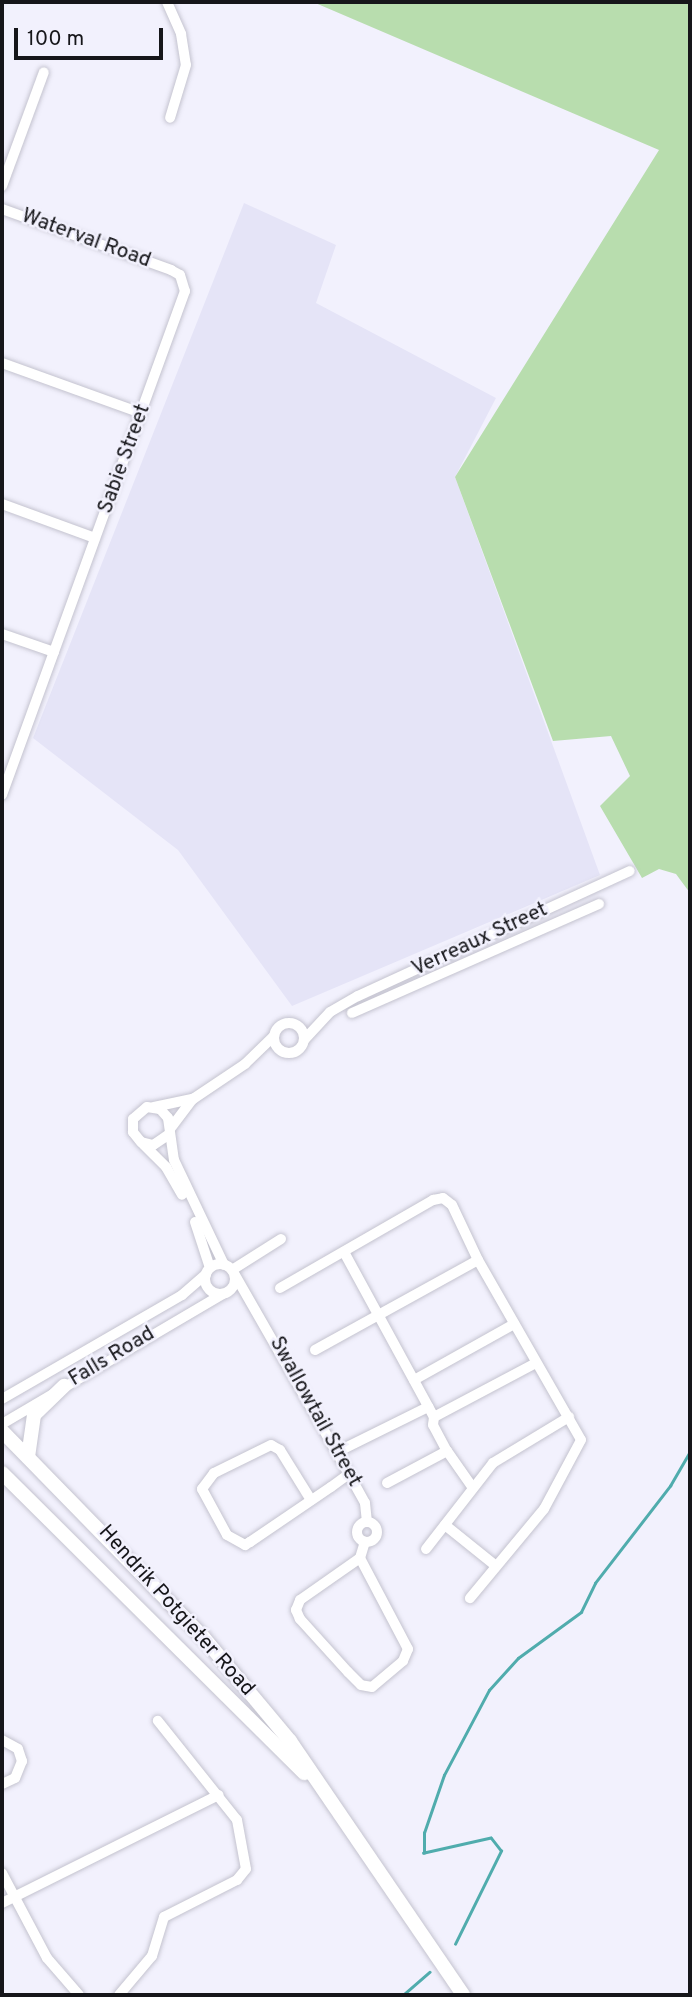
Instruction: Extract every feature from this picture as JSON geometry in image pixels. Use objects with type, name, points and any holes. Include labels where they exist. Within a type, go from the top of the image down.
[{"type":"main road","points":[[29,1457],[34,1415],[64,1386]]},
{"type":"main road","name":"Hendrik Potgieter Road","points":[[2,1432],[204,1638],[290,1741],[463,1995]]},
{"type":"main road","name":"Hendrik Potgieter Road","points":[[3,1474],[334,1804]]},
{"type":"street","points":[[167,2],[181,34],[186,65],[170,118]]},
{"type":"street","points":[[2,186],[44,72]]},
{"type":"street","name":"Waterval Road","points":[[2,209],[171,270]]},
{"type":"street","name":"Sabie Street","points":[[2,794],[185,291],[180,275],[171,270]]},
{"type":"street","points":[[2,363],[141,413]]},
{"type":"street","points":[[2,504],[96,538]]},
{"type":"street","points":[[2,634],[54,652]]},
{"type":"street","name":"Verreaux Street","points":[[293,1024],[330,1012],[631,871]]},
{"type":"street","points":[[352,1013],[599,904]]},
{"type":"street","name":"Verreaux Street","points":[[304,1040],[330,1012]]},
{"type":"street","points":[[141,1142],[159,1143],[193,1099],[245,1064],[283,1024],[293,1024],[304,1040],[297,1051],[245,1064]]},
{"type":"street","points":[[274,1036],[277,1048],[285,1053]]},
{"type":"street","points":[[193,1099],[141,1110],[133,1119],[133,1132],[166,1167],[205,1242],[210,1290],[225,1293],[255,1307]]},
{"type":"street","points":[[154,1107],[168,1118],[169,1132]]},
{"type":"street","name":"Swallowtail Street","points":[[169,1132],[185,1187],[365,1503],[367,1521],[356,1529],[365,1542],[360,1558]]},
{"type":"street","points":[[280,1288],[443,1198],[452,1205],[478,1260],[580,1440],[578,1451],[544,1509],[470,1598]]},
{"type":"street","points":[[208,1271],[230,1270],[282,1239]]},
{"type":"street","points":[[344,1252],[428,1406],[434,1418],[433,1425],[447,1451],[473,1488]]},
{"type":"street","points":[[315,1350],[478,1260]]},
{"type":"street","points":[[225,1293],[230,1270]]},
{"type":"street","name":"Falls Road","points":[[2,1399],[182,1295],[208,1271]]},
{"type":"street","name":"Falls Road","points":[[2,1424],[144,1338],[225,1293]]},
{"type":"street","points":[[134,1322],[144,1338]]},
{"type":"street","points":[[414,1380],[514,1324]]},
{"type":"street","points":[[434,1418],[536,1363]]},
{"type":"street","points":[[337,1452],[428,1406]]},
{"type":"street","points":[[426,1549],[494,1463],[569,1417]]},
{"type":"street","points":[[311,1500],[280,1450],[271,1445],[214,1473],[202,1489],[227,1535],[238,1545],[250,1542],[349,1474]]},
{"type":"street","points":[[387,1483],[447,1451]]},
{"type":"street","points":[[445,1525],[496,1566]]},
{"type":"street","points":[[360,1558],[408,1649],[403,1661],[372,1687],[354,1678],[299,1619],[296,1610],[300,1600],[360,1558]]},
{"type":"street","points":[[119,1995],[152,1956],[164,1917],[237,1880],[246,1869],[243,1835],[219,1795],[159,1720]]},
{"type":"street","points":[[2,1740],[13,1744],[22,1761],[15,1778],[2,1784]]},
{"type":"street","points":[[2,1903],[14,1896],[27,1894],[219,1795]]},
{"type":"street","points":[[2,1873],[47,1958],[79,1995]]},
{"type":"shaded area","points":[[244,203],[336,245],[316,303],[496,398],[455,477],[600,875],[292,1006],[178,850],[33,738]]},
{"type":"green space","points":[[313,2],[690,2],[690,893],[676,874],[659,869],[642,878],[600,806],[630,776],[611,736],[553,741],[455,477],[659,150]]},
{"type":"waterway","points":[[455,1944],[501,1851],[491,1838],[424,1853],[424,1833],[444,1775],[489,1690],[518,1658],[581,1612],[595,1583],[670,1486],[690,1452]]},
{"type":"waterway","points":[[403,1995],[429,1972]]}]
